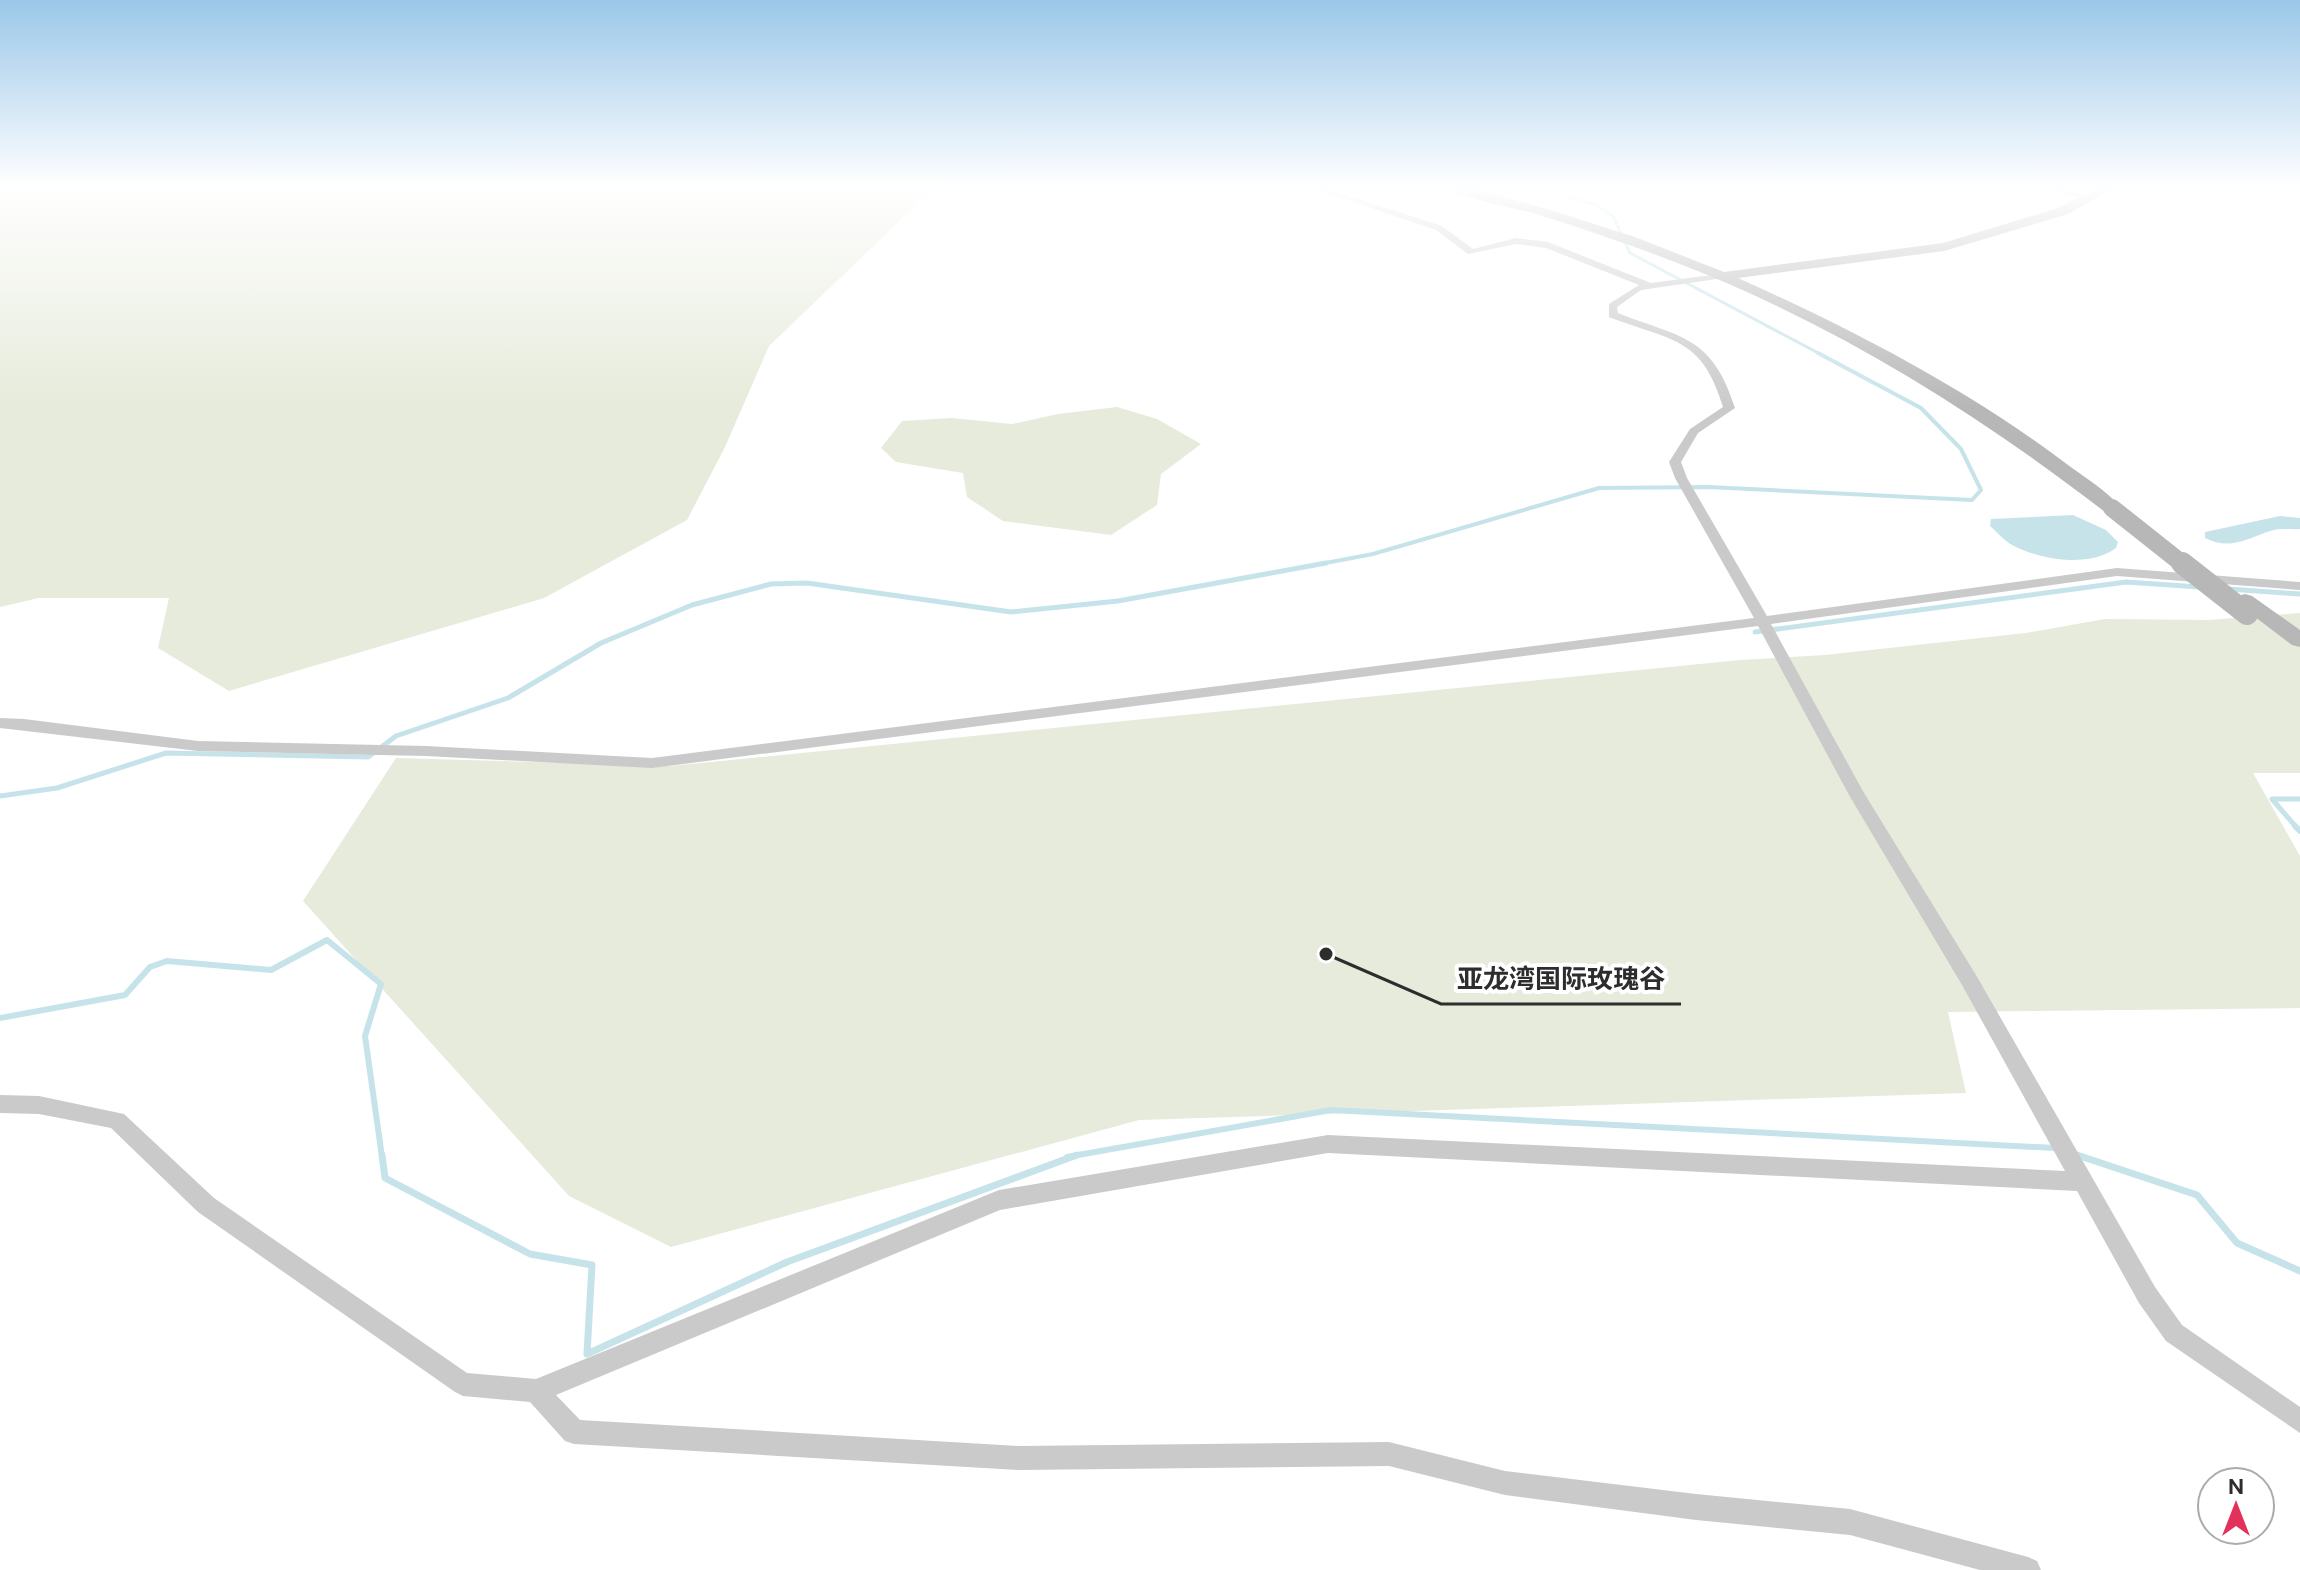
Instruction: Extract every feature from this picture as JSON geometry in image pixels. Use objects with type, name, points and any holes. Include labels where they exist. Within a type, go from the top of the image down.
[{"type":"main road","points":[[1683,260],[1805,311],[1884,353],[1982,414],[2118,507]]},
{"type":"main road","points":[[1699,260],[1902,353],[1990,407],[2300,651]]},
{"type":"main road","points":[[1731,275],[1843,260]]},
{"type":"main road","points":[[2246,607],[2300,640]]},
{"type":"street","points":[[1586,260],[1650,286]]},
{"type":"street","points":[[1731,275],[1638,288],[1612,306],[1613,315],[1689,343],[1711,360],[1723,381],[1729,408],[1694,431],[1675,462],[1685,485],[1857,795],[1969,980],[2147,1295],[2174,1333],[2300,1421]]},
{"type":"street","points":[[0,723],[198,746],[426,751],[652,763],[1763,621],[2117,572],[2300,586]]},
{"type":"street","points":[[0,1104],[39,1105],[117,1120],[206,1205],[463,1384],[536,1391],[999,1200],[1328,1144],[2080,1181]]},
{"type":"street","points":[[536,1391],[574,1432],[1020,1458],[1389,1454],[1505,1483],[1850,1522],[2028,1570]]},
{"type":"green space","points":[[0,260],[859,260],[769,346],[725,447],[687,520],[544,598],[229,691],[158,648],[169,598],[39,598],[0,607]]},
{"type":"green space","points":[[1117,407],[1157,419],[1201,444],[1161,474],[1157,505],[1111,535],[1003,521],[967,497],[963,473],[896,462],[881,448],[902,421],[952,418],[1012,424],[1058,414]]},
{"type":"green space","points":[[2300,613],[2300,773],[2253,773],[2300,856],[2300,1008],[1948,1012],[1966,1093],[1139,1120],[671,1247],[569,1196],[303,901],[396,758],[670,766],[1740,660],[1825,655],[2026,633],[2105,619],[2208,620]]},
{"type":"water","points":[[2073,515],[2106,530],[2118,542],[2116,548],[2093,558],[2051,558],[2014,546],[1990,526],[1991,519]]},
{"type":"water","points":[[2280,516],[2300,518],[2300,529],[2274,530],[2241,542],[2224,544],[2205,538],[2205,532]]},
{"type":"waterway","points":[[1644,260],[1822,355]]},
{"type":"waterway","points":[[1315,565],[1373,554],[1599,488],[1709,487],[1972,500],[1981,490],[1961,449],[1921,408],[1818,353]]},
{"type":"waterway","points":[[0,796],[57,788],[166,753],[368,757],[396,736],[508,698],[601,643],[692,605],[771,584],[807,583],[1011,612],[1118,601],[1326,563]]},
{"type":"waterway","points":[[1755,632],[2126,582],[2199,587]]},
{"type":"waterway","points":[[2229,589],[2300,594]]},
{"type":"waterway","points":[[2297,828],[2272,799],[2300,799]]},
{"type":"waterway","points":[[2297,828],[2300,831]]},
{"type":"waterway","points":[[0,1018],[125,995],[150,967],[167,961],[271,970],[327,940],[381,984],[365,1036],[382,1157]]},
{"type":"waterway","points":[[1076,1155],[1331,1110],[2055,1148]]},
{"type":"waterway","points":[[382,1155],[385,1178],[530,1254],[592,1265],[587,1354],[787,1262],[1076,1155]]},
{"type":"waterway","points":[[1067,1157],[1076,1155]]},
{"type":"waterway","points":[[2076,1155],[2083,1157]]},
{"type":"waterway","points":[[2077,1155],[2083,1157]]},
{"type":"waterway","points":[[2083,1157],[2197,1195],[2237,1243],[2300,1271]]},
{"type":"place","name":"亚龙湾国际玫瑰谷","points":[[1326,954]]}]
